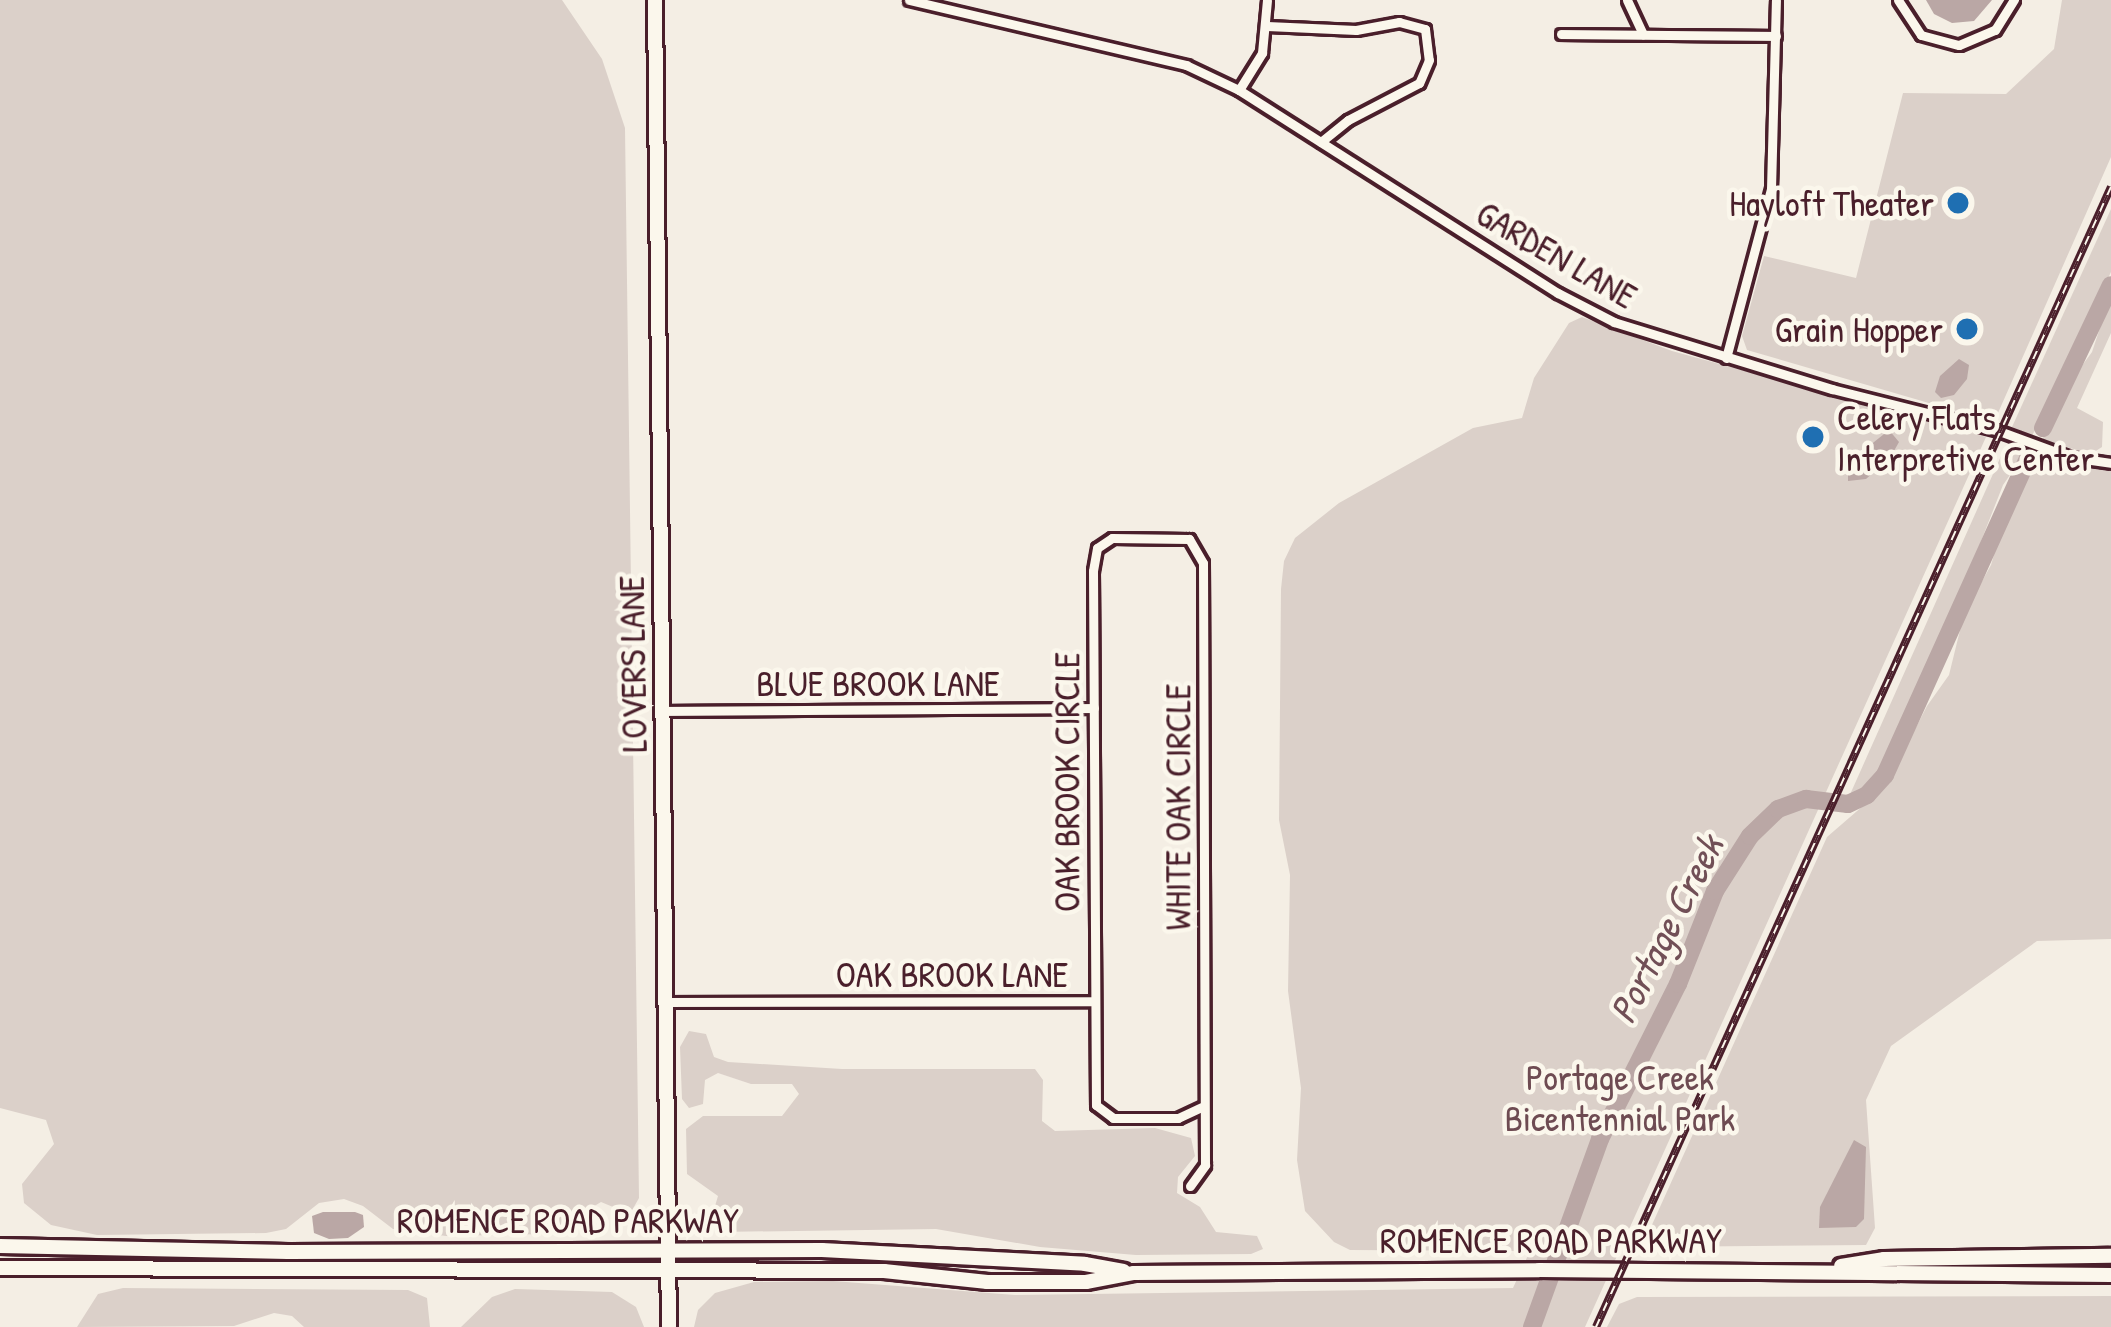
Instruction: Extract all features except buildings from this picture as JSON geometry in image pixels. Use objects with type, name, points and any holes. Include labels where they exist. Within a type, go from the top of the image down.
[{"type":"street","name":"LOVERS LANE","points":[[655,0],[669,1327]]},
{"type":"street","name":"GARDEN LANE","points":[[909,0],[1186,65],[1238,90],[1573,301],[1632,328],[1726,358],[1999,430],[2070,457],[2111,463]]},
{"type":"street","points":[[1238,90],[1262,53],[1267,0]]},
{"type":"street","points":[[1627,0],[1643,34]]},
{"type":"street","points":[[1726,358],[1771,189],[1776,0]]},
{"type":"street","points":[[1898,0],[1922,34],[1959,45],[1995,30],[2014,0]]},
{"type":"street","points":[[1267,26],[1356,30],[1399,22],[1425,29],[1429,60],[1419,83],[1348,120],[1322,142]]},
{"type":"street","points":[[1561,34],[1776,35]]},
{"type":"street","name":"WHITE OAK CIRCLE","points":[[1093,562],[1097,548],[1112,538],[1183,538],[1194,542],[1203,556],[1205,1165],[1190,1186]]},
{"type":"street","name":"OAK BROOK CIRCLE","points":[[1093,562],[1094,1001]]},
{"type":"street","name":"BLUE BROOK LANE","points":[[662,711],[1094,708]]},
{"type":"street","name":"OAK BROOK LANE","points":[[664,1002],[1094,1001],[1095,1101],[1101,1113],[1113,1118],[1178,1118],[1202,1107]]},
{"type":"street","name":"ROMENCE ROAD PARKWAY","points":[[0,1246],[854,1251],[987,1263],[1085,1264],[1134,1274]]},
{"type":"street","points":[[66,1247],[66,1271]]},
{"type":"street","name":"ROMENCE ROAD PARKWAY","points":[[1824,1268],[1884,1258],[2111,1256]]},
{"type":"street","name":"ROMENCE ROAD PARKWAY","points":[[0,1268],[884,1271],[987,1282],[1087,1282],[1134,1274],[1824,1268],[1892,1277],[2111,1275]]},
{"type":"green space","points":[[0,0],[562,0],[602,59],[625,128],[639,1198],[630,1214],[601,1202],[548,1234],[446,1236],[393,1229],[363,1206],[344,1199],[319,1203],[286,1229],[266,1233],[97,1235],[51,1225],[24,1203],[22,1184],[54,1144],[46,1120],[0,1108]]},
{"type":"green space","points":[[2062,0],[2111,0],[2111,157],[1994,422],[1747,350],[1742,336],[1764,256],[1856,278],[1903,93],[2006,94],[2054,49]]},
{"type":"green space","points":[[2111,209],[2111,272],[2032,436],[2012,427]]},
{"type":"green space","points":[[2111,295],[2111,333],[2077,408],[2103,422],[2102,447],[2091,454],[2042,440],[2073,378],[2092,352]]},
{"type":"green space","name":"Portage Creek Bicentennial Park","points":[[1582,317],[1672,351],[1986,437],[1585,1327],[694,1327],[698,1310],[715,1293],[754,1282],[833,1281],[1015,1295],[1513,1288],[1530,1251],[1350,1250],[1334,1242],[1305,1211],[1297,1160],[1301,1088],[1288,991],[1290,875],[1279,820],[1281,589],[1284,561],[1295,538],[1339,503],[1473,428],[1522,418],[1534,378],[1569,323]]},
{"type":"green space","points":[[2011,445],[2028,449],[2003,485],[1934,661],[1886,761],[1868,787],[1848,799],[2001,456]]},
{"type":"green space","points":[[2035,452],[2111,471],[2111,939],[2037,941],[1891,1046],[1866,1100],[1875,1228],[1866,1245],[1649,1247],[1646,1238],[1827,837],[1886,786],[1927,706],[1949,675],[1964,614],[1991,565],[2009,503]]},
{"type":"green space","points":[[689,1031],[706,1034],[714,1057],[728,1062],[842,1069],[1035,1069],[1043,1080],[1042,1121],[1055,1131],[1155,1128],[1191,1138],[1195,1156],[1178,1177],[1177,1193],[1200,1207],[1216,1232],[1257,1236],[1263,1249],[1251,1254],[1136,1255],[1040,1247],[936,1229],[718,1232],[710,1223],[718,1196],[687,1174],[686,1129],[703,1116],[782,1116],[799,1094],[792,1084],[751,1084],[718,1073],[705,1080],[703,1104],[689,1108],[682,1099],[680,1047]]},
{"type":"green space","points":[[123,1288],[408,1290],[427,1298],[430,1327],[304,1327],[292,1316],[274,1313],[234,1326],[77,1327],[98,1294]]},
{"type":"green space","points":[[515,1289],[612,1292],[636,1307],[644,1327],[461,1327],[492,1297]]},
{"type":"green space","points":[[2111,1296],[2111,1327],[1607,1327],[1619,1304],[1637,1297]]},
{"type":"shaded area","points":[[1926,0],[1992,0],[1974,21],[1952,23],[1934,14]]},
{"type":"shaded area","points":[[1959,359],[1969,365],[1967,379],[1954,395],[1941,398],[1935,392],[1940,376]]},
{"type":"shaded area","points":[[1889,430],[1899,442],[1890,458],[1866,479],[1848,481],[1848,463]]},
{"type":"shaded area","points":[[1854,1140],[1866,1147],[1864,1219],[1856,1227],[1819,1228],[1820,1207]]},
{"type":"shaded area","points":[[355,1212],[363,1215],[364,1227],[348,1238],[329,1239],[314,1233],[312,1216]]},
{"type":"waterway","name":"Portage Creek","points":[[2043,428],[2111,285]]},
{"type":"waterway","name":"Portage Creek","points":[[1532,1327],[1600,1139],[1678,984],[1715,891],[1750,836],[1778,809],[1806,799],[1848,804],[1867,795],[1885,775],[2031,452]]},
{"type":"railway","points":[[1596,1327],[2111,187]]},
{"type":"place","name":"Hayloft Theater","points":[[1958,203]]},
{"type":"place","name":"Grain Hopper","points":[[1967,329]]},
{"type":"place","name":"Celery Flats Interpretive Center","points":[[1813,437]]}]
